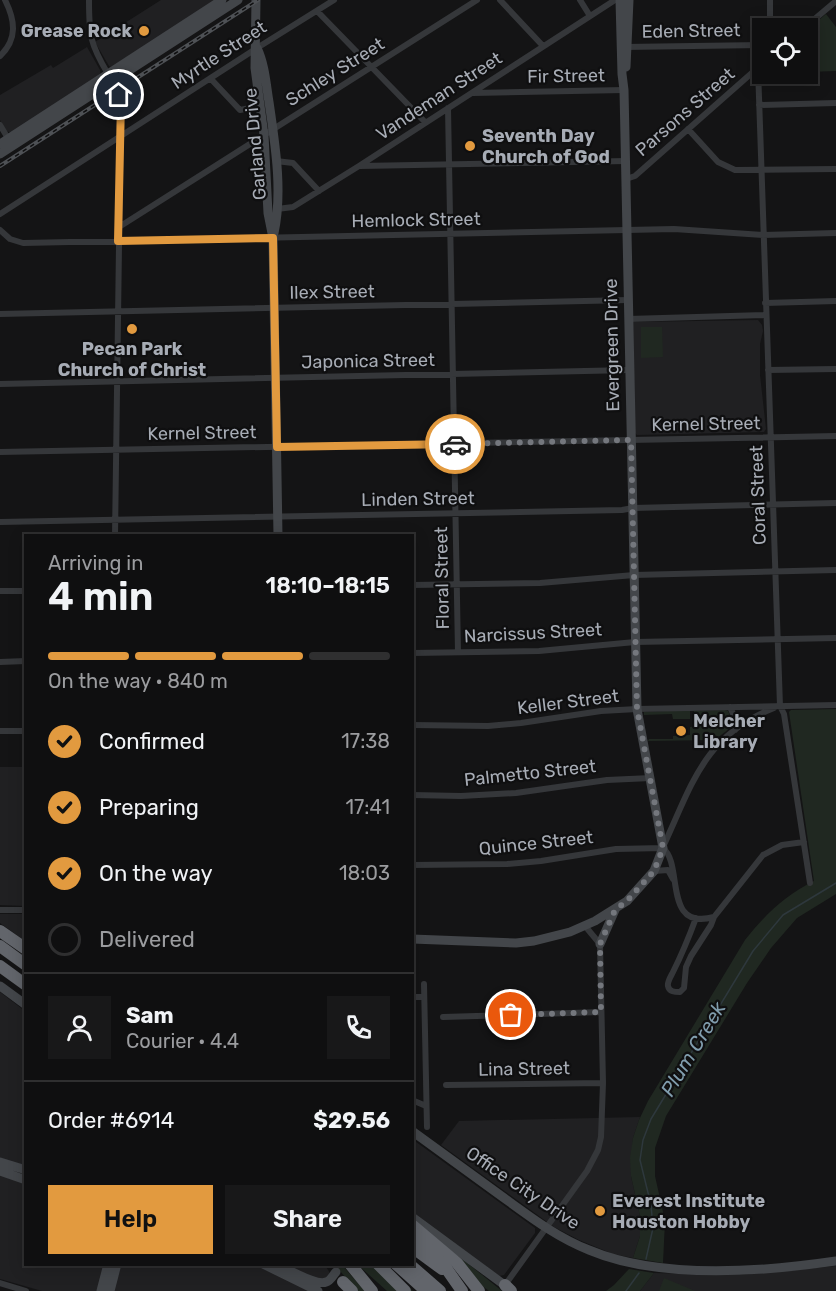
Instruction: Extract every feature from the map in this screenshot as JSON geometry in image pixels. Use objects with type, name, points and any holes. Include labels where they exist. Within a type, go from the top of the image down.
[{"type":"highway","points":[[0,929],[24,946]]},
{"type":"highway","points":[[0,946],[20,958]]},
{"type":"highway","points":[[0,956],[24,974]]},
{"type":"highway","points":[[0,966],[24,984]]},
{"type":"highway","points":[[414,1227],[450,1256],[479,1291]]},
{"type":"highway","points":[[414,1233],[446,1268],[462,1291]]},
{"type":"highway","points":[[414,1248],[472,1291]]},
{"type":"highway","points":[[351,1266],[372,1291]]},
{"type":"highway","points":[[380,1266],[405,1291]]},
{"type":"highway","points":[[398,1266],[426,1291]]},
{"type":"highway","points":[[411,1266],[440,1291]]},
{"type":"street","points":[[0,56],[9,46],[14,31],[11,13],[5,0]]},
{"type":"street","points":[[90,0],[90,40],[111,77],[121,101],[115,534]]},
{"type":"street","points":[[0,154],[7,143],[198,22],[222,0]]},
{"type":"street","points":[[59,111],[85,99],[87,94],[142,52],[238,0]]},
{"type":"street","name":"Myrtle Street","points":[[0,213],[334,0]]},
{"type":"street","name":"Schley Street","points":[[119,228],[477,0]]},
{"type":"street","points":[[500,0],[543,46]]},
{"type":"street","points":[[580,0],[590,16]]},
{"type":"street","name":"Vandeman Street","points":[[277,209],[292,207],[359,166],[615,0]]},
{"type":"street","name":"Evergreen Drive","points":[[620,0],[624,47],[637,709],[663,848]]},
{"type":"street","name":"Evergreen Drive","points":[[624,47],[629,0]]},
{"type":"street","points":[[770,0],[770,18]]},
{"type":"street","name":"Garland Drive","points":[[256,1],[255,68],[260,106],[276,161],[277,209],[273,238],[273,308],[278,534]]},
{"type":"street","points":[[816,18],[836,1]]},
{"type":"street","points":[[317,11],[425,122]]},
{"type":"street","name":"Eden Street","points":[[624,47],[752,45]]},
{"type":"street","name":"Garland Drive","points":[[257,48],[264,71],[268,132],[268,213],[273,238]]},
{"type":"street","name":"Parsons Street","points":[[626,179],[635,176],[752,73]]},
{"type":"street","points":[[211,79],[240,110],[260,106]]},
{"type":"street","name":"Coral Street","points":[[760,84],[760,171],[780,706],[784,714],[810,883]]},
{"type":"street","name":"Fir Street","points":[[472,93],[624,90]]},
{"type":"street","points":[[759,105],[836,104]]},
{"type":"street","name":"Floral Street","points":[[447,108],[458,652]]},
{"type":"street","points":[[0,125],[7,143]]},
{"type":"street","points":[[688,129],[723,165],[735,170],[836,169]]},
{"type":"street","points":[[276,161],[293,163],[319,190]]},
{"type":"street","points":[[359,166],[626,161]]},
{"type":"street","name":"Hemlock Street","points":[[0,230],[10,239],[23,243],[674,229],[763,235],[836,233]]},
{"type":"street","name":"Ilex Street","points":[[0,314],[628,300]]},
{"type":"street","points":[[765,303],[836,302]]},
{"type":"street","points":[[628,319],[766,315]]},
{"type":"street","points":[[768,370],[836,369]]},
{"type":"street","name":"Japonica Street","points":[[0,384],[629,370]]},
{"type":"street","name":"Kernel Street","points":[[0,453],[836,436]]},
{"type":"street","name":"Linden Street","points":[[0,522],[455,514],[836,503]]},
{"type":"street","points":[[414,585],[540,583],[634,575],[836,570]]},
{"type":"street","points":[[0,591],[24,591]]},
{"type":"street","name":"Narcissus Street","points":[[414,654],[539,651],[635,642],[836,638]]},
{"type":"street","points":[[0,662],[24,661]]},
{"type":"street","name":"Keller Street","points":[[414,725],[488,726],[601,711],[637,709],[836,705]]},
{"type":"street","points":[[414,939],[516,943],[554,937],[585,926],[615,910],[627,901],[654,871],[696,773],[722,739],[760,714],[780,706]]},
{"type":"street","points":[[730,707],[735,718],[735,730]]},
{"type":"street","points":[[0,731],[24,731]]},
{"type":"street","name":"Palmetto Street","points":[[414,795],[516,794],[607,780],[651,778]]},
{"type":"street","points":[[696,918],[670,977],[669,989],[674,992],[680,992],[684,988],[686,967],[714,917],[763,855],[782,845],[804,842]]},
{"type":"street","points":[[663,848],[668,851],[673,867],[673,880]]},
{"type":"street","name":"Quince Street","points":[[414,865],[507,864],[616,849],[663,848]]},
{"type":"street","points":[[654,871],[668,870],[679,903],[686,913],[696,918],[714,917]]},
{"type":"street","points":[[0,910],[24,910]]},
{"type":"street","points":[[414,1218],[509,1289],[546,1229],[587,1171],[598,1150],[603,1125],[600,944],[615,910]]},
{"type":"street","points":[[585,926],[600,944]]},
{"type":"street","points":[[424,984],[427,1127]]},
{"type":"street","points":[[0,986],[24,1004]]},
{"type":"street","points":[[414,997],[424,997]]},
{"type":"street","points":[[443,1017],[601,1012]]},
{"type":"street","name":"Lina Street","points":[[446,1085],[603,1083]]},
{"type":"street","points":[[414,1101],[426,1106]]},
{"type":"street","name":"Office City Drive","points":[[414,1132],[546,1229],[603,1256],[649,1267],[718,1270],[768,1268],[836,1261]]},
{"type":"street","points":[[0,1162],[24,1171]]},
{"type":"street","points":[[4,1172],[24,1172]]},
{"type":"street","points":[[4,1172],[24,1179]]},
{"type":"street","points":[[101,1291],[107,1266]]},
{"type":"street","points":[[110,1291],[116,1266]]},
{"type":"street","points":[[266,1266],[318,1291]]},
{"type":"street","points":[[281,1266],[317,1282],[342,1280]]},
{"type":"street","points":[[0,1283],[26,1291]]},
{"type":"shaded area","points":[[161,0],[218,0],[111,67],[109,66],[95,42]]},
{"type":"shaded area","points":[[826,14],[836,27],[836,71],[818,72],[818,21]]},
{"type":"shaded area","points":[[87,47],[100,70],[100,75],[12,133],[6,131],[0,120],[0,95],[51,65],[53,68]]},
{"type":"shaded area","points":[[758,320],[763,331],[760,344],[760,375],[766,429],[764,432],[637,435],[635,433],[633,322]]},
{"type":"shaded area","points":[[641,327],[662,327],[663,357],[641,358]]},
{"type":"shaded area","points":[[836,709],[836,894],[797,918],[771,948],[747,983],[666,1116],[655,1148],[655,1176],[665,1221],[663,1263],[633,1258],[640,1236],[640,1216],[631,1176],[630,1158],[633,1138],[648,1101],[745,940],[776,906],[814,881],[789,712],[791,710]]},
{"type":"shaded area","points":[[690,710],[690,719],[673,719],[672,714],[644,715],[644,712]]},
{"type":"shaded area","points":[[725,710],[730,716],[731,725],[714,740],[648,741],[649,739],[673,739],[673,736],[690,735],[690,727],[698,726],[698,716],[694,715],[694,711]]},
{"type":"shaded area","points":[[0,767],[24,767],[24,906],[0,905]]},
{"type":"shaded area","points":[[0,914],[24,914],[24,940],[0,923]]},
{"type":"shaded area","points":[[0,992],[24,1010],[24,1167],[0,1158]]},
{"type":"shaded area","points":[[640,1117],[633,1138],[631,1176],[640,1216],[640,1236],[633,1258],[613,1254],[554,1227],[441,1145],[459,1121]]},
{"type":"shaded area","points":[[414,1140],[535,1228],[535,1233],[504,1275],[499,1276],[414,1213]]},
{"type":"shaded area","points":[[0,1174],[24,1183],[24,1266],[104,1266],[98,1291],[42,1291],[0,1279]]},
{"type":"shaded area","points":[[414,1235],[461,1258],[502,1291],[489,1291]]},
{"type":"shaded area","points":[[121,1266],[260,1266],[313,1291],[113,1291]]},
{"type":"shaded area","points":[[287,1266],[326,1266],[333,1278],[329,1284]]},
{"type":"shaded area","points":[[336,1266],[343,1266],[365,1291],[357,1291]]},
{"type":"shaded area","points":[[359,1266],[384,1266],[413,1291],[387,1291]]},
{"type":"shaded area","points":[[836,1266],[836,1291],[640,1291],[654,1273],[741,1275]]},
{"type":"shaded area","points":[[629,1269],[654,1273],[640,1291],[606,1291],[614,1285]]},
{"type":"shaded area","points":[[664,1278],[695,1291],[659,1291]]},
{"type":"waterway","name":"Plum Creek","points":[[646,1259],[653,1228],[651,1205],[640,1160],[643,1140],[651,1119],[753,951],[783,915],[836,883]]},
{"type":"waterway","name":"Plum Creek","points":[[626,1291],[639,1273]]},
{"type":"railway","points":[[0,166],[258,0]]},
{"type":"way so far","points":[[455,444],[631,440],[637,709],[663,848],[654,871],[627,901],[615,910],[600,944],[601,1012],[511,1015]]},
{"type":"place","name":"Grease Rock","points":[[144,31]]},
{"type":"place","name":"Seventh Day Church of God","points":[[470,146]]},
{"type":"place","name":"Pecan Park Church of Christ","points":[[132,329]]},
{"type":"place","name":"Melcher Library","points":[[681,731]]},
{"type":"place","name":"Everest Institute Houston Hobby","points":[[600,1211]]},
{"type":"route","points":[[119,95],[121,101],[118,241],[273,238],[277,447],[455,444]]}]
